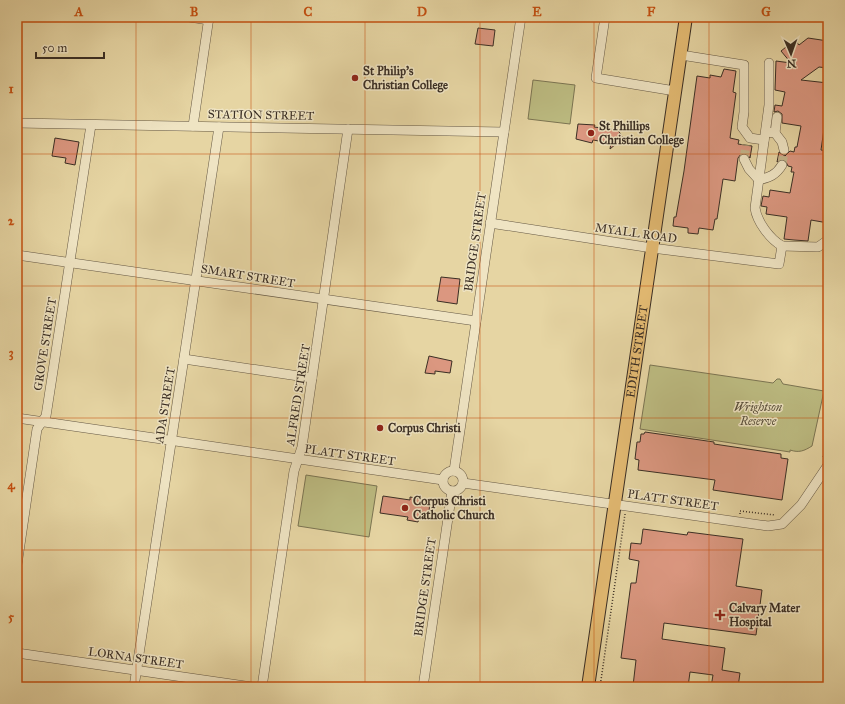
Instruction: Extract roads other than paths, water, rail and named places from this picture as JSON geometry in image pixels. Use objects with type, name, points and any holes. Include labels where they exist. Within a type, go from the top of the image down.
[{"type":"main road","name":"EDITH STREET","points":[[588,687],[686,17]]},
{"type":"street","points":[[189,17],[209,18],[193,126]]},
{"type":"street","name":"BRIDGE STREET","points":[[454,471],[521,17]]},
{"type":"street","points":[[605,17],[596,78],[676,91]]},
{"type":"street","points":[[681,55],[744,65],[744,112],[742,127],[748,142],[768,135],[777,116]]},
{"type":"street","points":[[769,63],[768,135],[759,180],[755,208],[756,216],[775,242],[782,246],[818,247],[828,240]]},
{"type":"street","name":"STATION STREET","points":[[17,123],[504,132]]},
{"type":"street","name":"GROVE STREET","points":[[17,565],[37,429],[46,416],[91,125]]},
{"type":"street","name":"ADA STREET","points":[[134,687],[219,127]]},
{"type":"street","name":"ALFRED STREET","points":[[262,687],[294,470],[302,452],[348,129]]},
{"type":"street","points":[[768,135],[782,142],[784,150]]},
{"type":"street","points":[[744,159],[749,170],[759,180]]},
{"type":"street","points":[[759,180],[771,177],[782,165]]},
{"type":"street","name":"MYALL ROAD","points":[[490,223],[652,248],[780,264],[782,246]]},
{"type":"street","name":"SMART STREET","points":[[17,255],[476,321]]},
{"type":"street","points":[[184,359],[312,378]]},
{"type":"street","name":"PLATT STREET","points":[[17,418],[443,480]]},
{"type":"street","name":"PLATT STREET","points":[[463,483],[768,526],[782,524],[801,505],[824,464]]},
{"type":"street","points":[[454,471],[460,474],[463,483],[459,489],[452,491],[445,488],[443,480],[445,474],[454,471]]},
{"type":"street","name":"BRIDGE STREET","points":[[423,687],[452,491]]},
{"type":"street","name":"LORNA STREET","points":[[17,653],[252,687]]},
{"type":"tunnel","points":[[744,159],[746,145]]},
{"type":"tunnel","points":[[782,165],[784,150]]},
{"type":"place","name":"St Philip’s Christian College","points":[[355,78]]},
{"type":"place","name":"St Phillips Christian College","points":[[591,133]]},
{"type":"place","name":"Corpus Christi","points":[[380,428]]},
{"type":"place","name":"Corpus Christi Catholic Church","points":[[405,508]]},
{"type":"place","name":"Calvary Mater Hospital","points":[[720,615]]},
{"type":"park label","name":"Wrightson Reserve","points":[[758,414]]}]
